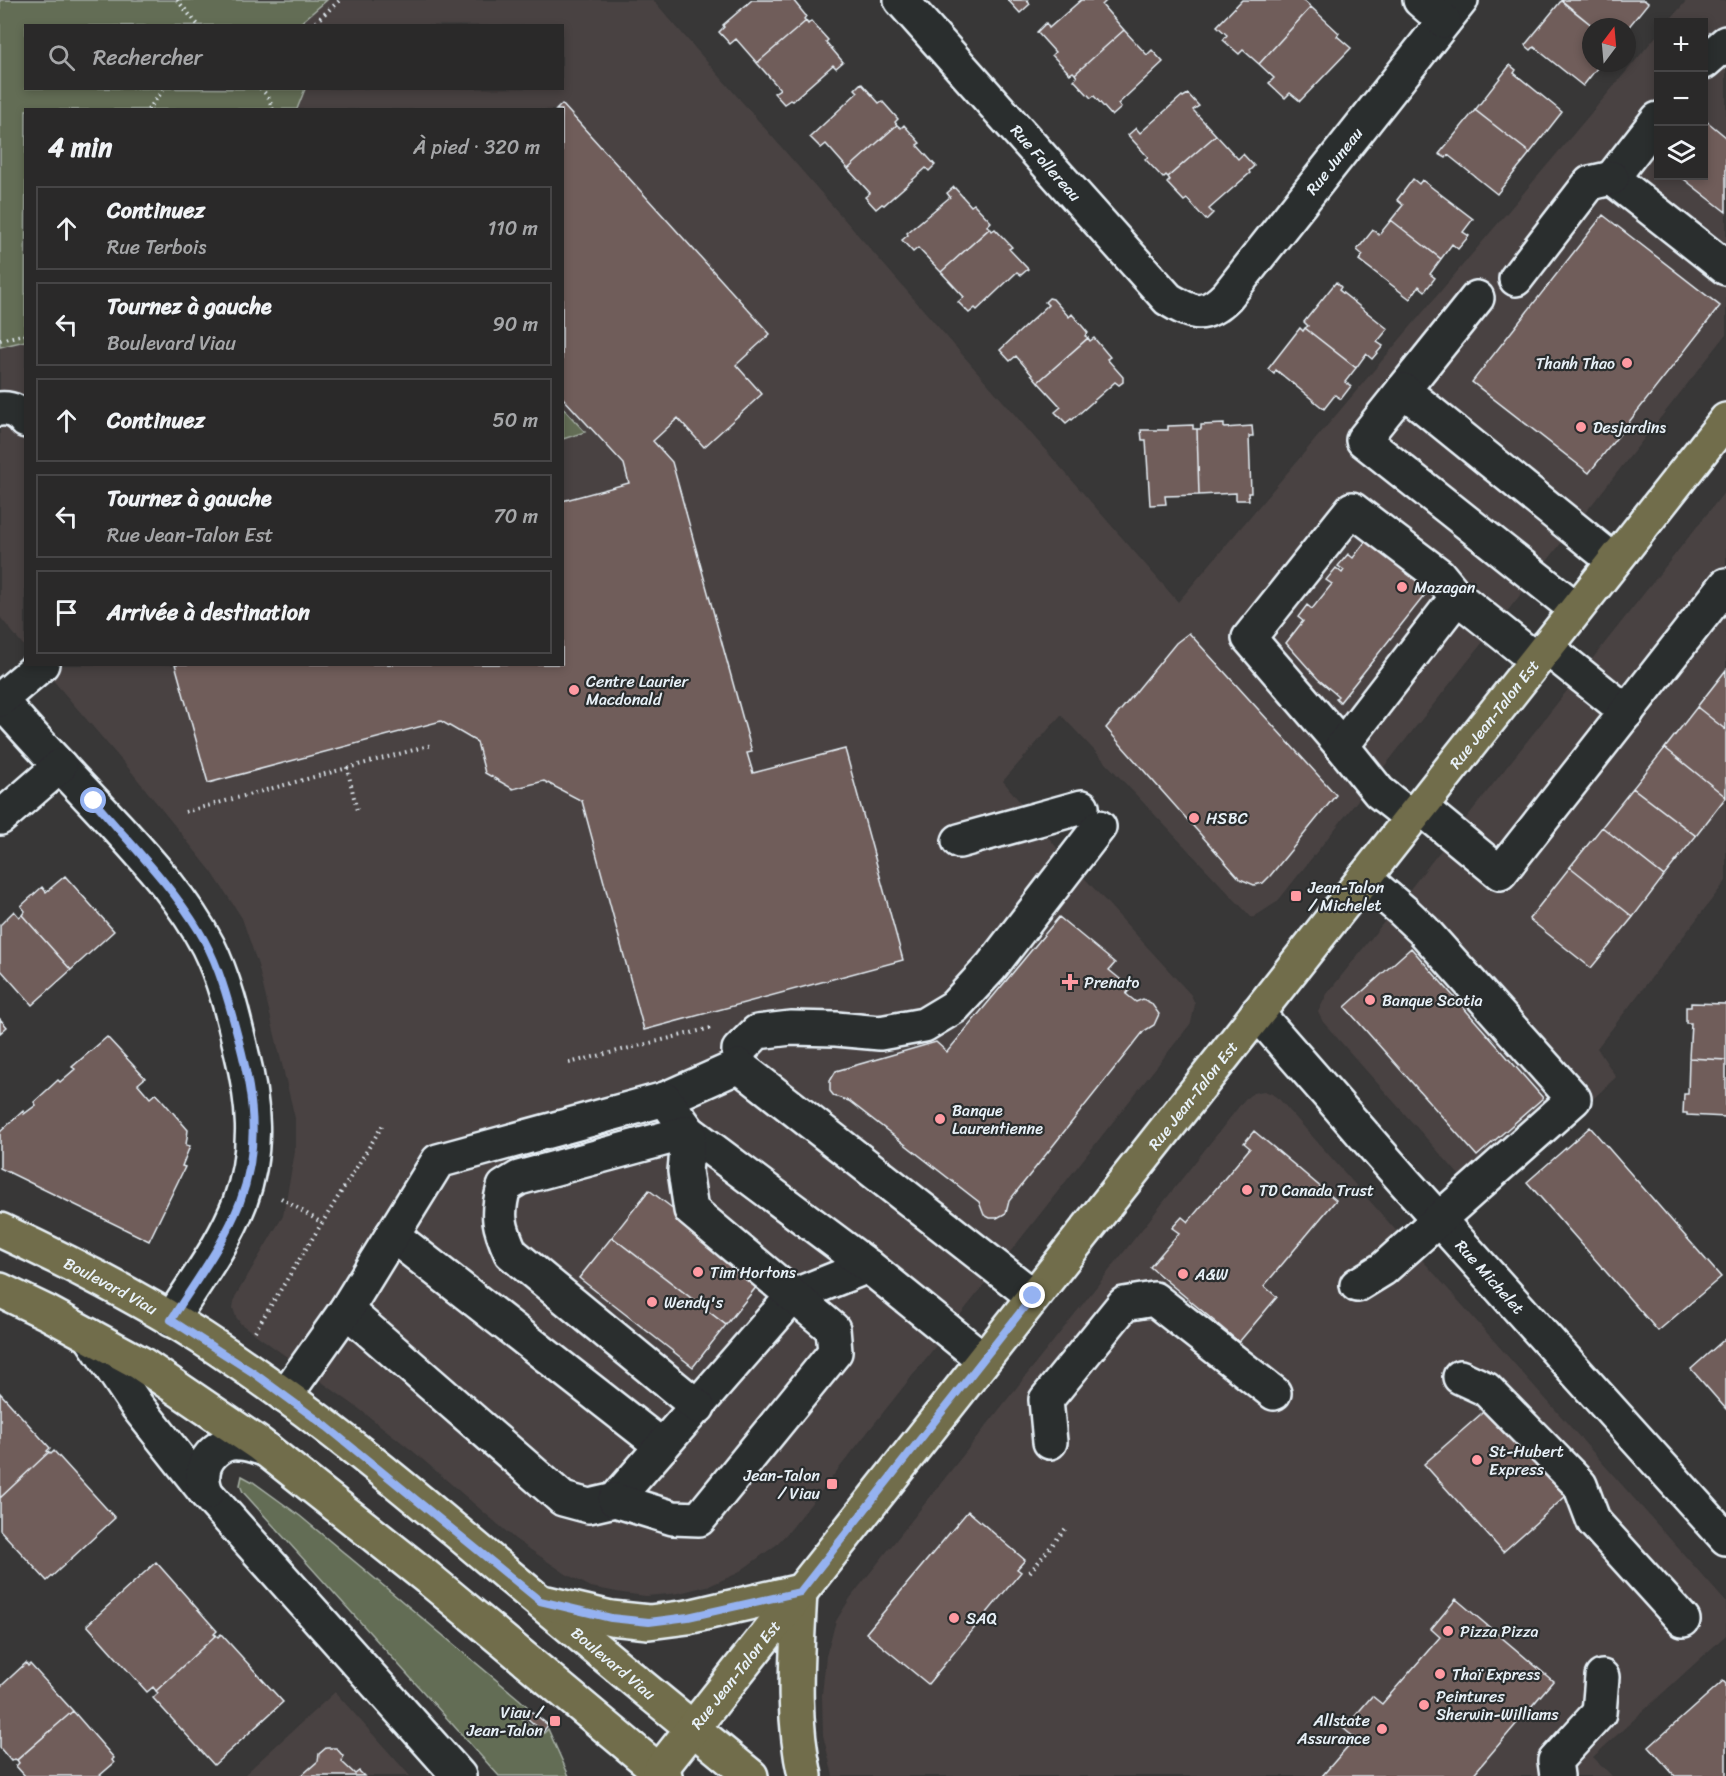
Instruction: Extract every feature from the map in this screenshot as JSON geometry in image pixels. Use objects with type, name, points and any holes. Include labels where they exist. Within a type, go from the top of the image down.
[{"type":"main road","name":"Rue Jean-Talon Est","points":[[662,1774],[693,1727],[1726,420]]},
{"type":"main road","name":"Boulevard Viau","points":[[0,1230],[68,1263],[171,1320],[200,1337],[285,1396],[362,1455],[751,1776]]},
{"type":"main road","points":[[0,1290],[90,1336],[158,1375],[267,1450],[428,1578],[662,1774]]},
{"type":"main road","points":[[540,1601],[611,1618],[649,1622],[688,1617],[800,1592],[795,1706],[805,1776]]},
{"type":"street","name":"Rue Follereau","points":[[901,0],[1168,299],[1184,309],[1199,312]]},
{"type":"street","points":[[1420,0],[1453,11]]},
{"type":"street","name":"Rue Juneau","points":[[1199,312],[1214,308],[1227,296],[1453,11]]},
{"type":"street","points":[[1708,59],[1726,43]]},
{"type":"street","points":[[1516,279],[1590,183],[1612,178],[1654,125]]},
{"type":"street","points":[[1612,178],[1726,268]]},
{"type":"street","points":[[1477,298],[1363,440],[1576,609]]},
{"type":"street","points":[[1403,390],[1614,561]]},
{"type":"street","points":[[0,409],[10,409],[24,419]]},
{"type":"street","points":[[1627,712],[1457,597],[1439,575],[1352,509],[1249,638],[1380,792],[1416,812],[1500,873],[1627,712],[1726,585]]},
{"type":"street","points":[[1342,746],[1457,597]]},
{"type":"street","points":[[40,666],[0,700],[146,859],[170,888],[201,933],[225,991],[250,1085],[253,1104],[253,1137],[249,1170],[239,1202],[216,1248],[171,1320]]},
{"type":"street","points":[[0,818],[60,766]]},
{"type":"street","points":[[739,1066],[739,1050],[757,1032],[791,1028],[880,1033],[924,1025],[954,1007],[991,967],[1091,817],[959,841]]},
{"type":"street","points":[[1357,1285],[1383,1269],[1574,1099],[1423,930],[1364,878]]},
{"type":"street","name":"Rue Michelet","points":[[1257,1013],[1439,1220],[1726,1538]]},
{"type":"street","points":[[285,1396],[346,1310],[438,1161],[665,1099],[739,1066]]},
{"type":"street","points":[[739,1066],[1033,1296]]},
{"type":"street","points":[[665,1099],[689,1132],[868,1266],[983,1359]]},
{"type":"street","points":[[346,1310],[564,1499],[589,1506],[615,1500],[673,1518],[699,1519],[835,1352],[833,1329],[691,1210],[685,1171],[689,1132]]},
{"type":"street","points":[[689,1132],[519,1178],[504,1187],[499,1206],[500,1229],[511,1253],[698,1407]]},
{"type":"street","points":[[392,1235],[662,1446]]},
{"type":"street","points":[[615,1500],[792,1296],[868,1266]]},
{"type":"street","points":[[1050,1442],[1046,1400],[1124,1304],[1154,1299],[1274,1393]]},
{"type":"street","points":[[90,1336],[137,1406],[206,1493],[459,1776]]},
{"type":"street","points":[[1460,1377],[1486,1389],[1580,1485],[1594,1522],[1683,1620]]},
{"type":"street","points":[[206,1493],[203,1478],[204,1467],[213,1452],[223,1444],[236,1442],[267,1450]]},
{"type":"street","points":[[1557,1776],[1555,1761],[1599,1713],[1602,1677]]},
{"type":"path","points":[[177,0],[197,24]]},
{"type":"path","points":[[313,24],[340,0]]},
{"type":"path","points":[[150,108],[163,90]]},
{"type":"path","points":[[262,90],[268,96],[272,108]]},
{"type":"path","points":[[0,340],[24,334]]},
{"type":"path","points":[[185,812],[432,744]]},
{"type":"path","points":[[347,767],[357,811]]},
{"type":"path","points":[[569,1064],[721,1026]]},
{"type":"path","points":[[252,1336],[384,1123]]},
{"type":"path","points":[[281,1198],[322,1223]]},
{"type":"path","points":[[1030,1572],[1066,1528]]},
{"type":"shaded area","points":[[327,0],[653,0],[1178,602],[1626,72],[1636,72],[1636,60],[1654,39],[1654,180],[1708,180],[1708,18],[1671,18],[1687,0],[1726,0],[1726,335],[1277,902],[1252,918],[1061,715],[1003,781],[1057,848],[1191,995],[1195,1004],[1191,1023],[776,1545],[736,1574],[711,1585],[679,1593],[646,1596],[591,1587],[566,1574],[515,1539],[414,1452],[358,1408],[241,1324],[236,1317],[233,1308],[235,1297],[283,1216],[295,1152],[295,1118],[258,965],[242,918],[212,872],[130,770],[41,666],[564,666],[564,439],[585,432],[564,409],[564,108],[297,108],[305,90],[564,90],[564,24],[299,24]]},
{"type":"shaded area","points":[[24,341],[24,646],[0,617],[0,347]]},
{"type":"shaded area","points":[[1726,490],[1726,881],[1597,1048],[1616,1077],[1484,1203],[1323,1022],[1318,1012],[1327,994]]},
{"type":"shaded area","points":[[1264,1091],[1280,1100],[1726,1602],[1726,1635],[1593,1757],[1612,1776],[833,1776],[823,1735],[822,1695],[826,1656],[836,1621],[851,1597],[1245,1099],[1253,1093]]},
{"type":"shaded area","points":[[335,1692],[410,1776],[243,1776]]},
{"type":"green space","points":[[0,0],[327,0],[299,24],[24,24],[24,90],[305,90],[297,108],[24,108],[24,341],[0,347]]},
{"type":"green space","points":[[564,409],[585,432],[564,439]]},
{"type":"green space","points":[[242,1476],[300,1516],[529,1708],[522,1718],[542,1735],[548,1729],[569,1776],[499,1776],[243,1492],[240,1485]]},
{"type":"building","points":[[752,0],[793,0],[806,16],[804,19],[806,21],[757,63],[736,39],[730,44],[719,32],[724,27],[723,25]]},
{"type":"building","points":[[1008,0],[1028,0],[1030,4],[1020,13]]},
{"type":"building","points":[[1081,0],[1107,0],[1102,5],[1124,30],[1075,74],[1073,72],[1070,74],[1052,55],[1055,52],[1037,32],[1046,23],[1049,28]]},
{"type":"building","points":[[1242,0],[1303,0],[1311,7],[1259,64],[1243,50],[1239,54],[1223,40],[1227,35],[1217,26]]},
{"type":"building","points":[[1561,0],[1644,0],[1648,3],[1636,18],[1583,18]]},
{"type":"building","points":[[1561,1],[1583,18],[1582,72],[1594,72],[1583,86],[1534,47],[1531,50],[1525,45]]},
{"type":"building","points":[[1311,7],[1339,33],[1337,36],[1351,48],[1300,101],[1290,93],[1285,98],[1269,83],[1274,78],[1259,64]]},
{"type":"building","points":[[806,21],[808,24],[811,21],[843,62],[836,68],[833,65],[792,101],[784,104],[774,93],[780,89],[757,63]]},
{"type":"building","points":[[1124,30],[1147,55],[1152,50],[1163,62],[1118,104],[1121,108],[1112,116],[1094,96],[1091,98],[1074,80],[1077,77],[1075,74]]},
{"type":"building","points":[[1510,65],[1516,70],[1514,73],[1562,112],[1530,153],[1475,110]]},
{"type":"building","points":[[861,83],[898,119],[895,122],[897,125],[848,169],[826,144],[821,148],[810,137],[858,92],[855,89]]},
{"type":"building","points":[[1188,94],[1199,106],[1193,110],[1216,135],[1168,177],[1166,175],[1163,178],[1145,159],[1148,157],[1128,135],[1136,128],[1140,133],[1182,96]]},
{"type":"building","points":[[562,104],[770,334],[736,365],[762,394],[704,447],[678,418],[653,441],[672,462],[752,752],[747,753],[753,773],[845,749],[903,960],[644,1030],[582,801],[544,781],[513,789],[485,773],[477,742],[441,721],[208,783],[176,666],[564,666],[564,500],[629,483],[624,464],[564,399],[564,108],[558,108]]},
{"type":"building","points":[[1475,110],[1530,153],[1497,194],[1448,155],[1446,158],[1439,154]]},
{"type":"building","points":[[1708,122],[1726,137],[1726,212],[1685,180],[1708,180]]},
{"type":"building","points":[[897,125],[901,128],[904,125],[920,143],[917,145],[935,165],[929,171],[926,168],[884,205],[876,209],[865,197],[870,193],[848,169]]},
{"type":"building","points":[[1216,135],[1238,159],[1243,154],[1254,166],[1249,171],[1250,173],[1209,209],[1213,213],[1206,220],[1187,199],[1184,201],[1167,183],[1170,180],[1168,177]]},
{"type":"building","points":[[1413,179],[1419,184],[1422,180],[1473,219],[1463,232],[1469,236],[1458,249],[1452,244],[1441,259],[1391,220],[1403,205],[1397,200]]},
{"type":"building","points":[[954,187],[971,206],[974,204],[991,222],[987,226],[990,228],[941,272],[918,248],[913,252],[902,240],[908,235],[907,233],[950,197],[947,193]]},
{"type":"building","points":[[1603,215],[1720,306],[1589,473],[1472,382]]},
{"type":"building","points":[[1391,220],[1441,259],[1430,274],[1435,278],[1425,291],[1419,286],[1410,299],[1359,260],[1363,255],[1357,250],[1373,230],[1379,235]]},
{"type":"building","points":[[990,228],[992,231],[995,229],[1012,247],[1009,249],[1028,269],[1021,275],[1017,272],[977,310],[975,308],[969,313],[958,302],[964,297],[941,272]]},
{"type":"building","points":[[1336,282],[1341,287],[1339,290],[1388,329],[1377,342],[1383,346],[1372,359],[1366,354],[1356,368],[1305,328],[1308,326],[1304,322]]},
{"type":"building","points":[[1049,298],[1053,299],[1069,317],[1072,314],[1088,333],[1085,336],[1088,338],[1038,382],[1016,356],[1010,361],[1000,350],[1048,305],[1045,302]]},
{"type":"building","points":[[1300,328],[1303,331],[1305,328],[1356,368],[1345,382],[1351,386],[1341,399],[1335,395],[1324,409],[1276,370],[1274,374],[1268,369]]},
{"type":"building","points":[[1088,338],[1090,341],[1094,338],[1110,357],[1107,359],[1123,377],[1123,382],[1119,385],[1115,382],[1066,423],[1055,412],[1061,407],[1038,382]]},
{"type":"building","points":[[1224,424],[1224,428],[1252,426],[1253,436],[1249,436],[1251,493],[1248,493],[1249,500],[1236,500],[1236,493],[1199,495],[1197,429],[1201,429],[1201,425]]},
{"type":"building","points":[[1193,425],[1193,429],[1197,429],[1199,495],[1165,496],[1166,504],[1150,505],[1146,440],[1142,440],[1141,430],[1168,430],[1168,426]]},
{"type":"building","points":[[1371,534],[1436,581],[1340,702],[1336,698],[1338,696],[1318,679],[1286,643],[1303,621],[1298,617],[1307,605],[1312,609],[1332,584],[1326,580],[1336,568],[1342,573],[1344,570],[1338,566],[1348,554],[1353,558]]},
{"type":"building","points":[[1189,633],[1336,795],[1263,883],[1254,885],[1240,879],[1106,728],[1176,643]]},
{"type":"building","points":[[1726,670],[1726,730],[1697,707]]},
{"type":"building","points":[[1697,707],[1726,730],[1726,797],[1665,748]]},
{"type":"building","points":[[1665,748],[1726,797],[1696,836],[1633,788]]},
{"type":"building","points":[[1633,788],[1696,836],[1664,876],[1602,827]]},
{"type":"building","points":[[1602,827],[1664,876],[1633,917],[1570,867]]},
{"type":"building","points":[[1570,867],[1633,917],[1591,968],[1529,919]]},
{"type":"building","points":[[65,876],[114,931],[71,970],[22,915],[25,911],[21,906],[42,887],[46,892]]},
{"type":"building","points":[[14,911],[19,917],[22,915],[71,970],[32,1005],[0,969],[0,925]]},
{"type":"building","points":[[1059,917],[1115,963],[1109,970],[1131,988],[1126,994],[1136,1002],[1143,999],[1151,1003],[1159,1014],[1154,1025],[1144,1031],[1009,1201],[1006,1213],[997,1218],[990,1218],[984,1215],[979,1202],[849,1101],[834,1096],[830,1091],[830,1081],[836,1071],[936,1042],[947,1052]]},
{"type":"building","points":[[1411,948],[1543,1098],[1477,1156],[1345,1007]]},
{"type":"building","points":[[1691,1003],[1726,1004],[1726,1060],[1689,1058],[1691,1023],[1686,1023],[1686,1007],[1691,1007]]},
{"type":"building","points":[[0,1019],[7,1027],[0,1033]]},
{"type":"building","points":[[107,1037],[145,1078],[138,1084],[150,1098],[156,1093],[188,1130],[186,1145],[190,1146],[182,1166],[185,1167],[149,1241],[0,1168],[0,1132],[23,1111],[24,1114],[36,1105],[34,1102],[58,1080],[60,1082],[75,1069],[72,1067]]},
{"type":"building","points":[[1689,1058],[1726,1060],[1726,1117],[1683,1113],[1684,1094],[1688,1094]]},
{"type":"building","points":[[1590,1127],[1721,1277],[1658,1331],[1527,1182]]},
{"type":"building","points":[[1254,1131],[1336,1200],[1264,1286],[1277,1297],[1239,1342],[1150,1267],[1179,1233],[1172,1228],[1182,1217],[1188,1222],[1250,1148],[1244,1143]]},
{"type":"building","name":"Tim Hortons","points":[[649,1190],[727,1250],[721,1257],[757,1286],[726,1325],[612,1237]]},
{"type":"building","name":"Wendy's","points":[[612,1237],[726,1325],[693,1367],[579,1278]]},
{"type":"building","points":[[1726,1338],[1726,1409],[1691,1369]]},
{"type":"building","points":[[0,1393],[50,1448],[47,1451],[49,1452],[0,1498]]},
{"type":"building","points":[[1489,1407],[1566,1496],[1503,1552],[1424,1464]]},
{"type":"building","points":[[54,1451],[115,1518],[47,1581],[0,1530],[0,1498],[49,1452],[51,1454]]},
{"type":"building","points":[[968,1511],[1025,1560],[1017,1569],[1021,1572],[928,1684],[866,1633]]},
{"type":"building","points":[[156,1562],[217,1631],[214,1634],[216,1635],[156,1691],[153,1687],[147,1692],[87,1625]]},
{"type":"building","points":[[1456,1599],[1553,1681],[1472,1776],[1322,1776],[1355,1738],[1344,1729],[1372,1696],[1382,1704],[1440,1637],[1431,1629]]},
{"type":"building","points":[[221,1634],[283,1702],[214,1765],[153,1698],[158,1693],[156,1691],[216,1635],[218,1637]]},
{"type":"building","points":[[26,1663],[28,1666],[30,1664],[73,1711],[17,1760],[11,1761],[0,1748],[0,1687]]},
{"type":"building","points":[[1723,1681],[1726,1684],[1726,1776],[1675,1776],[1649,1747]]},
{"type":"building","points":[[73,1711],[114,1758],[112,1760],[114,1763],[99,1776],[25,1776],[16,1766],[19,1763],[17,1760]]},
{"type":"building","points":[[531,1711],[548,1725],[543,1732],[526,1717]]},
{"type":"building","points":[[326,1748],[336,1748],[343,1756],[342,1762],[355,1774],[359,1771],[364,1776],[301,1776],[318,1761],[319,1754]]},
{"type":"place","name":"Thanh Thao","points":[[1627,363]]},
{"type":"place","name":"Desjardins","points":[[1581,427]]},
{"type":"place","name":"Mazagan","points":[[1402,587]]},
{"type":"place","name":"Centre Laurier Macdonald","points":[[574,690]]},
{"type":"place","name":"HSBC","points":[[1194,818]]},
{"type":"place","name":"Jean-Talon / Michelet","points":[[1296,896]]},
{"type":"place","name":"Prenato","points":[[1070,982]]},
{"type":"place","name":"Banque Scotia","points":[[1370,1000]]},
{"type":"place","name":"Banque Laurentienne","points":[[940,1119]]},
{"type":"place","name":"TD Canada Trust","points":[[1247,1190]]},
{"type":"place","name":"Tim Hortons","points":[[698,1272]]},
{"type":"place","name":"A&W","points":[[1183,1274]]},
{"type":"place","name":"Wendy's","points":[[652,1302]]},
{"type":"place","name":"St-Hubert Express","points":[[1477,1460]]},
{"type":"place","name":"Jean-Talon / Viau","points":[[832,1484]]},
{"type":"place","name":"SAQ","points":[[954,1618]]},
{"type":"place","name":"Pizza Pizza","points":[[1448,1631]]},
{"type":"place","name":"Thaï Express","points":[[1440,1674]]},
{"type":"place","name":"Peintures Sherwin-Williams","points":[[1424,1705]]},
{"type":"place","name":"Viau / Jean-Talon","points":[[555,1721]]},
{"type":"place","name":"Allstate Assurance","points":[[1382,1729]]},
{"type":"route","points":[[94,801],[170,888],[201,933],[225,991],[253,1104],[252,1153],[239,1202],[216,1248],[171,1320],[255,1374],[327,1427],[540,1601],[611,1618],[649,1622],[688,1617],[800,1592],[1033,1296]]}]
